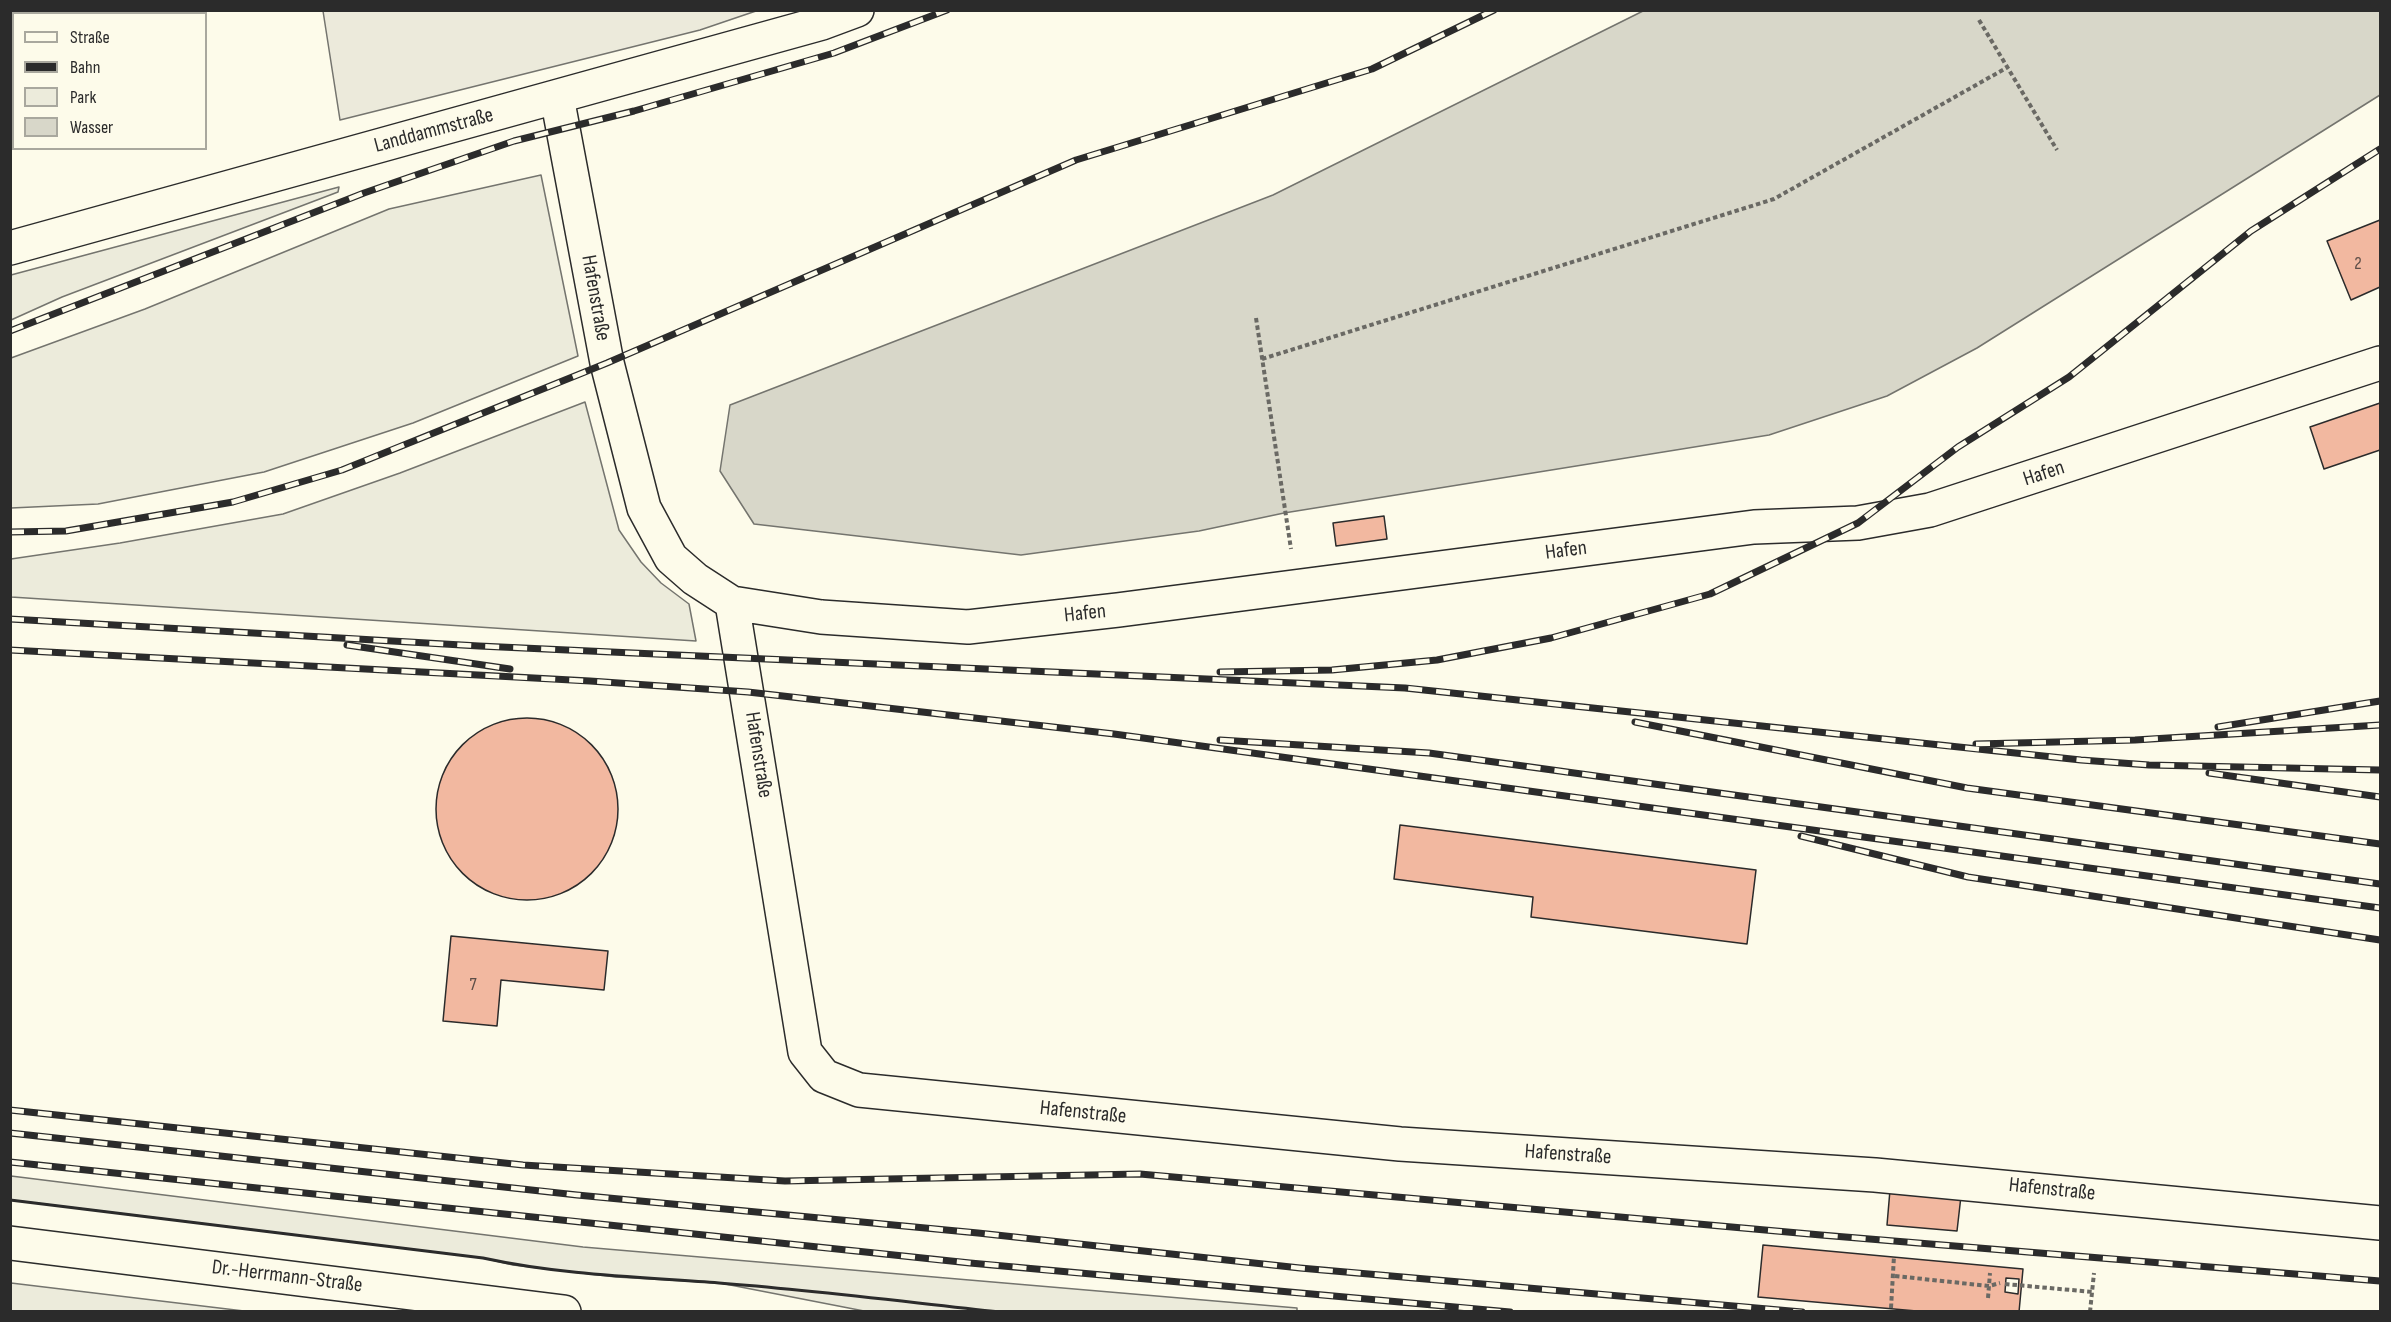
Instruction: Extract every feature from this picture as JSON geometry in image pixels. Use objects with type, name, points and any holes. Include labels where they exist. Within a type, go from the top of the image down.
[{"type":"street","name":"Landdammstraße","points":[[10,248],[822,23],[857,10]]},
{"type":"street","name":"Hafenstraße","points":[[558,97],[607,363],[644,508],[671,558],[695,579],[732,603],[805,1052],[824,1076],[859,1090],[1400,1144],[1899,1177],[2380,1222]]},
{"type":"street","name":"Hafen","points":[[732,603],[821,617],[968,627],[1176,603],[1298,585],[1754,527],[1858,523],[1930,510],[2380,363]]},
{"type":"street","name":"Dr.-Herrmann-Straße","points":[[10,1243],[564,1311]]},
{"type":"path","points":[[1979,20],[2057,150]]},
{"type":"path","points":[[1262,359],[1774,199],[2008,67]]},
{"type":"path","points":[[1256,318],[1284,513],[1298,585]]},
{"type":"path","points":[[1891,1308],[1894,1256]]},
{"type":"path","points":[[1988,1298],[1990,1273]]},
{"type":"path","points":[[2090,1311],[2094,1274]]},
{"type":"path","points":[[1894,1276],[1989,1286],[2003,1283],[2093,1292]]},
{"type":"green space","points":[[541,175],[578,356],[413,423],[264,472],[98,504],[11,508],[11,358],[145,309],[389,209]]},
{"type":"green space","points":[[339,187],[338,192],[62,297],[11,320],[11,275]]},
{"type":"green space","points":[[585,402],[619,530],[641,562],[661,583],[689,604],[696,641],[11,597],[11,559],[120,543],[283,514],[400,473]]},
{"type":"green space","points":[[11,1176],[583,1247],[1297,1308],[1297,1312],[864,1311],[720,1283],[616,1277],[513,1265],[483,1258],[11,1200]]},
{"type":"green space","points":[[11,1283],[244,1311],[11,1311]]},
{"type":"shaded area","points":[[323,10],[756,11],[700,30],[340,120]]},
{"type":"water","points":[[1643,11],[2380,11],[2380,95],[1977,348],[1887,396],[1769,435],[1284,513],[1199,531],[1021,555],[754,524],[720,471],[730,405],[1273,195]]},
{"type":"building","points":[[2380,220],[2380,287],[2351,300],[2327,241]]},
{"type":"building","points":[[2380,403],[2380,450],[2324,469],[2310,427]]},
{"type":"building","points":[[1384,516],[1387,539],[1336,546],[1333,523]]},
{"type":"building","points":[[527,718],[562,725],[578,733],[591,745],[603,758],[611,774],[618,809],[611,844],[603,860],[591,873],[578,885],[562,893],[527,900],[492,893],[476,885],[463,873],[451,860],[443,844],[436,809],[443,774],[451,758],[463,745],[476,733],[492,725]]},
{"type":"building","points":[[1400,825],[1756,870],[1747,944],[1531,917],[1533,897],[1394,879]]},
{"type":"building","points":[[451,936],[608,951],[604,990],[501,980],[497,1026],[443,1021]]},
{"type":"building","points":[[1890,1190],[1961,1196],[1957,1231],[1887,1225]]},
{"type":"building","points":[[1763,1245],[2023,1269],[2019,1312],[1928,1312],[1758,1297]]},
{"type":"building","points":[[2006,1278],[2019,1279],[2018,1294],[2005,1292]]},
{"type":"railway","points":[[10,331],[364,193],[514,141],[634,111],[834,53],[947,10]]},
{"type":"railway","points":[[10,532],[66,531],[233,502],[342,470],[607,363],[1076,160],[1372,69],[1494,10]]},
{"type":"railway","points":[[1220,672],[1332,670],[1437,660],[1551,638],[1710,594],[1858,523],[1958,447],[2069,377],[2251,231],[2380,149]]},
{"type":"railway","points":[[10,619],[479,646],[1405,688],[2081,760],[2149,765],[2380,770]]},
{"type":"railway","points":[[347,645],[510,669]]},
{"type":"railway","points":[[10,650],[590,681],[748,692],[1114,734],[2380,908]]},
{"type":"railway","points":[[2218,727],[2380,701]]},
{"type":"railway","points":[[1635,722],[1967,788],[2380,844]]},
{"type":"railway","points":[[1976,744],[2135,740],[2380,725]]},
{"type":"railway","points":[[1220,740],[1429,753],[2380,884]]},
{"type":"railway","points":[[2209,773],[2380,797]]},
{"type":"railway","points":[[1801,836],[1968,877],[2380,940]]},
{"type":"railway","points":[[10,1110],[523,1165],[785,1181],[1140,1174],[1821,1235],[2380,1281]]},
{"type":"railway","points":[[10,1133],[577,1195],[978,1233],[1300,1268],[1802,1312]]},
{"type":"railway","points":[[10,1162],[970,1263],[1510,1312]]},
{"type":"wall","points":[[10,1200],[483,1258],[571,1272],[789,1289],[1000,1312]]}]
